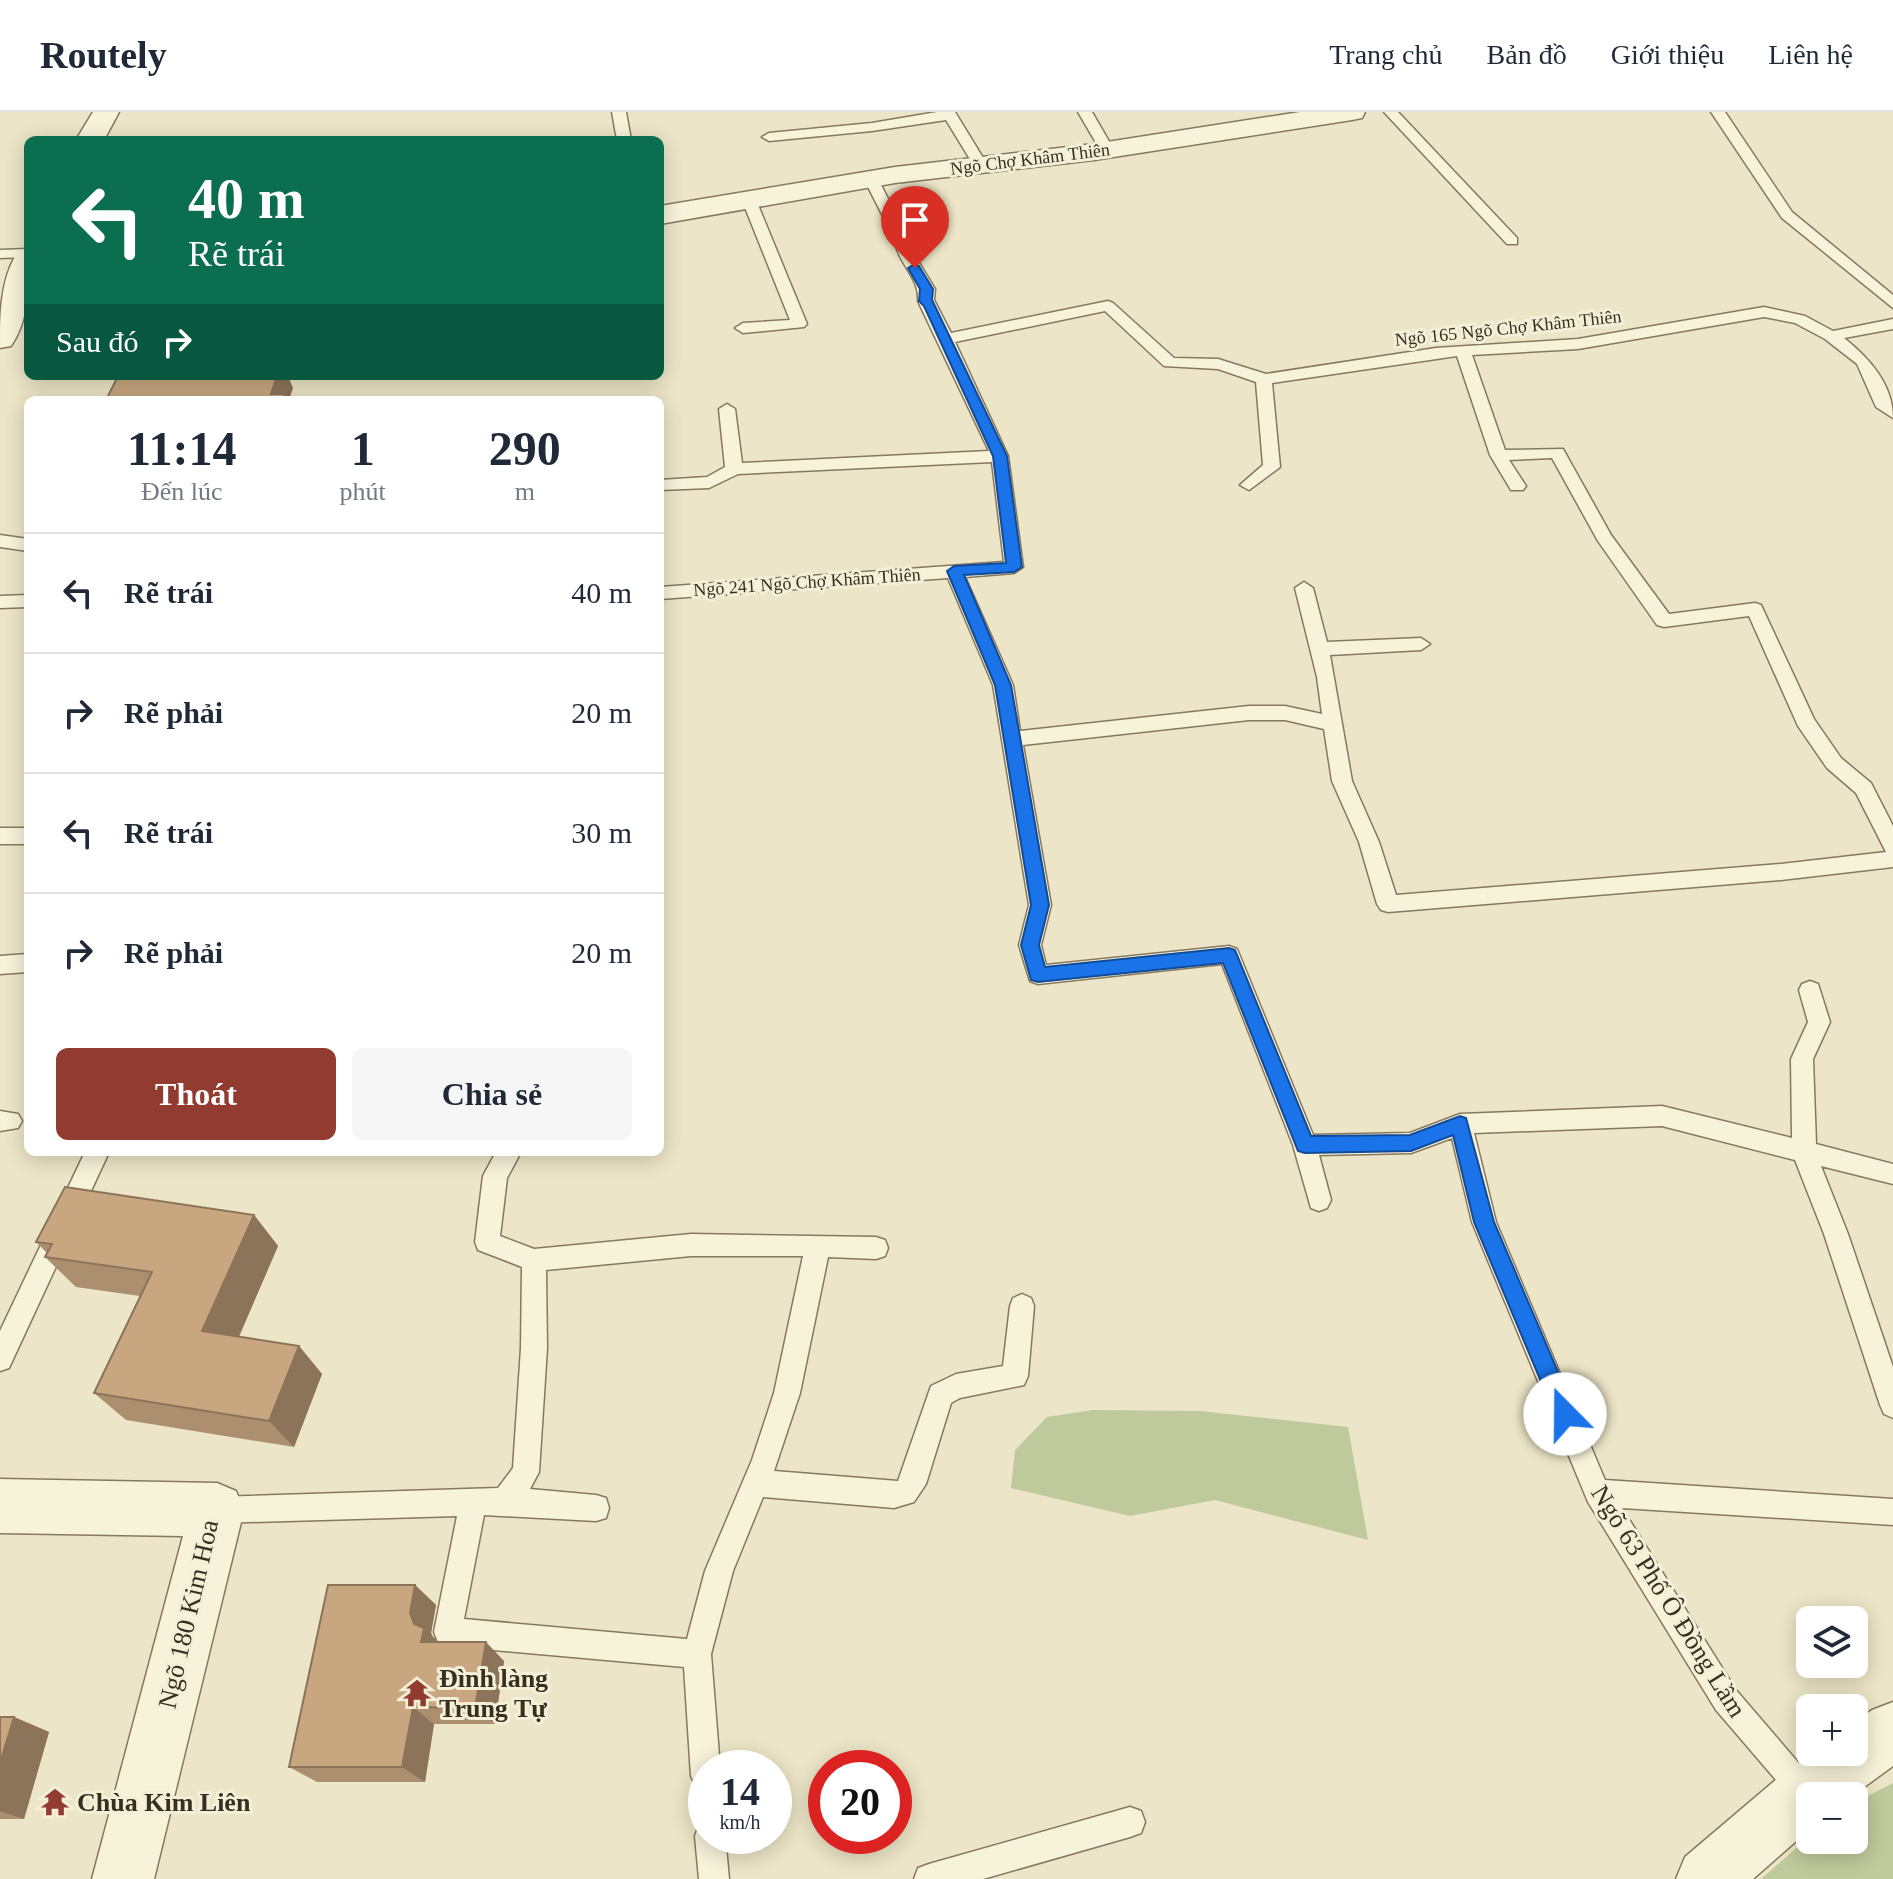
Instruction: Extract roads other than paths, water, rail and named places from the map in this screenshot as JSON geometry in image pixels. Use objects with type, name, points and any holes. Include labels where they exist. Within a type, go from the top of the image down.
[{"type":"street","points":[[92,136],[106,112]]},
{"type":"street","name":"Ngõ Chợ Khâm Thiên","points":[[664,214],[871,179],[1107,150],[1352,112]]},
{"type":"street","points":[[0,339],[18,283]]},
{"type":"street","name":"Ngõ 180 Kim Hoa","points":[[0,1506],[217,1510],[123,1879]]},
{"type":"street","points":[[1821,1782],[1893,1731]]},
{"type":"street","points":[[1707,1879],[1796,1802]]},
{"type":"lane","points":[[619,112],[623,136]]},
{"type":"lane","points":[[1085,112],[1107,150]]},
{"type":"lane","points":[[1391,112],[1512,241]]},
{"type":"lane","points":[[1718,112],[1787,215],[1893,303]]},
{"type":"lane","points":[[769,137],[872,127],[947,113],[981,166]]},
{"type":"lane","name":"Ngõ 241 Ngõ Chợ Khâm Thiên","points":[[664,593],[1014,567],[1000,456],[926,301],[927,289],[903,248],[902,240],[871,179]]},
{"type":"lane","points":[[743,328],[799,324],[749,200]]},
{"type":"lane","points":[[0,254],[24,253]]},
{"type":"lane","points":[[946,339],[1108,306],[1170,363],[1230,364],[1264,379],[1272,467],[1249,485]]},
{"type":"lane","name":"Ngõ 165 Ngõ Chợ Khâm Thiên","points":[[1264,379],[1463,352],[1578,344],[1764,312],[1800,319],[1831,336],[1863,361],[1884,407],[1893,413]]},
{"type":"lane","points":[[1831,336],[1893,324]]},
{"type":"lane","points":[[1463,352],[1498,455],[1517,486]]},
{"type":"lane","points":[[727,409],[734,469]]},
{"type":"lane","points":[[1498,455],[1557,453],[1604,537],[1664,621],[1755,609],[1805,721],[1834,763],[1864,788],[1893,846]]},
{"type":"lane","points":[[664,485],[714,481],[725,478],[734,469],[1000,456]]},
{"type":"lane","points":[[0,541],[24,544]]},
{"type":"lane","points":[[954,571],[1003,685],[1040,905],[1030,945],[1038,975],[1229,955],[1305,1145],[1319,1200]]},
{"type":"lane","points":[[1304,588],[1320,649],[1342,781],[1369,842],[1388,904],[1781,872],[1893,859]]},
{"type":"lane","points":[[0,602],[24,601]]},
{"type":"lane","points":[[1320,649],[1421,644]]},
{"type":"lane","points":[[1012,739],[1249,713],[1285,713],[1334,724]]},
{"type":"lane","points":[[0,836],[24,836]]},
{"type":"lane","points":[[0,965],[24,963]]},
{"type":"lane","points":[[1810,990],[1819,1022],[1802,1059],[1804,1153],[1836,1234],[1893,1405]]},
{"type":"lane","points":[[1305,1145],[1411,1143],[1460,1124],[1662,1116],[1893,1174]]},
{"type":"lane","name":"Ngõ 63 Phố Ô Đồng Lầm","points":[[1460,1124],[1484,1222],[1597,1493],[1726,1700],[1797,1782]]},
{"type":"lane","points":[[0,1359],[95,1156]]},
{"type":"lane","points":[[507,1156],[495,1176],[487,1242],[534,1260],[691,1245],[876,1248]]},
{"type":"lane","points":[[704,1750],[697,1654],[719,1571],[756,1483],[787,1393],[818,1245]]},
{"type":"lane","points":[[505,1501],[526,1472],[534,1348],[534,1260]]},
{"type":"lane","points":[[756,1483],[882,1494],[905,1493],[913,1484],[940,1395],[956,1386],[1015,1376],[1022,1306]]},
{"type":"lane","points":[[1597,1493],[1893,1512]]},
{"type":"lane","points":[[217,1510],[505,1501],[596,1508]]},
{"type":"lane","points":[[473,1502],[448,1632],[697,1654]]},
{"type":"lane","points":[[929,1879],[1130,1822]]},
{"type":"lane","points":[[712,1854],[714,1879]]},
{"type":"place","name":"Đình làng Trung Tự","points":[[417,1693]]},
{"type":"place","name":"Chùa Kim Liên","points":[[55,1802]]}]
